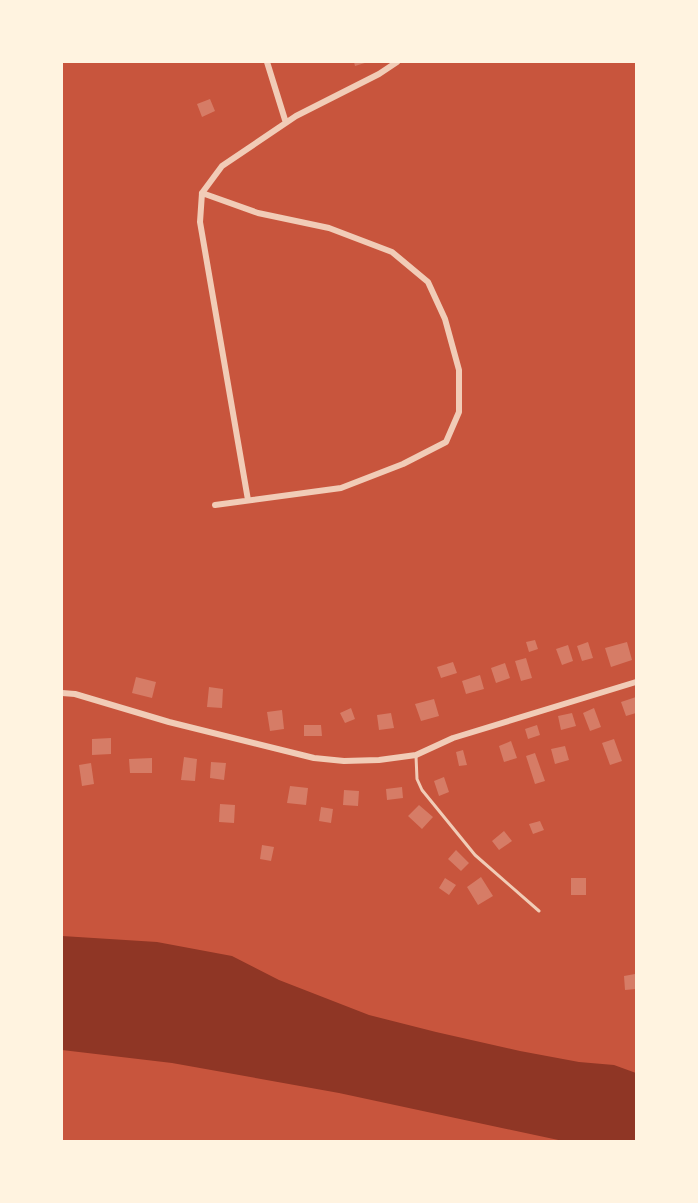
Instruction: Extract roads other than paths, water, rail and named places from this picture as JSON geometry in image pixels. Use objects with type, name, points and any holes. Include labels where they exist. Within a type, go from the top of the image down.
[{"type":"street","points":[[267,62],[286,123]]},
{"type":"street","points":[[248,500],[200,222],[201,193],[222,166],[296,116],[379,74],[397,62]]},
{"type":"street","points":[[201,193],[258,213],[329,228],[392,252],[428,282],[445,318],[459,370],[459,412],[446,442],[403,464],[341,488],[215,505]]},
{"type":"street","points":[[62,693],[75,694],[169,722],[314,758],[344,761],[379,760],[416,754],[453,738],[636,682]]},
{"type":"lane","points":[[416,754],[417,779],[422,790],[475,855],[539,910]]}]
